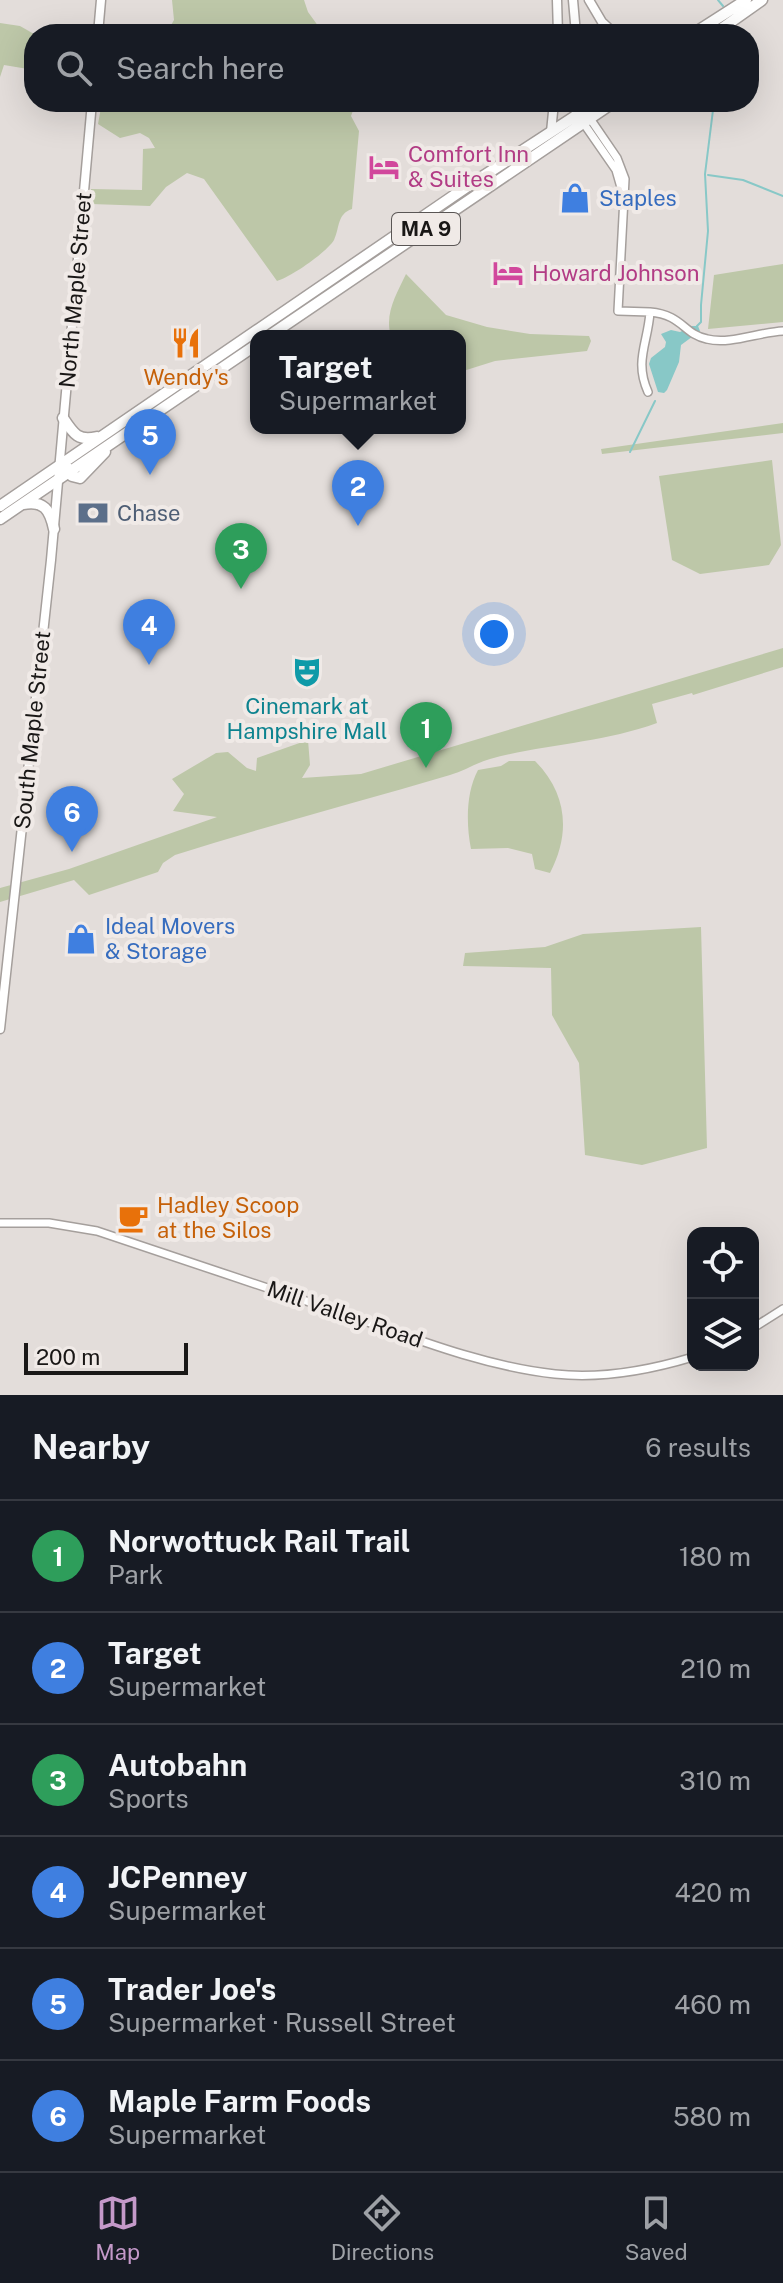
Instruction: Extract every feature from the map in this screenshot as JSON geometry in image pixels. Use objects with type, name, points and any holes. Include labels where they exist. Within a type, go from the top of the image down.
[{"type":"highway","points":[[707,24],[746,0]]},
{"type":"highway","points":[[728,24],[762,0]]},
{"type":"highway","name":"MA 9","points":[[260,330],[583,113]]},
{"type":"highway","name":"MA 9","points":[[277,330],[583,113]]},
{"type":"highway","name":"MA 9","points":[[0,519],[107,434],[250,337]]},
{"type":"highway","name":"MA 9","points":[[0,506],[123,435],[250,349]]},
{"type":"highway","points":[[63,418],[80,438],[107,434]]},
{"type":"highway","points":[[21,504],[34,502],[44,506],[52,517],[54,529]]},
{"type":"main road","points":[[99,24],[101,0]]},
{"type":"main road","points":[[557,0],[558,24]]},
{"type":"main road","points":[[573,0],[575,24]]},
{"type":"main road","points":[[589,0],[604,24]]},
{"type":"main road","name":"North Maple Street","points":[[63,470],[63,418],[91,112]]},
{"type":"main road","points":[[551,132],[553,112]]},
{"type":"main road","name":"South Maple Street","points":[[0,1029],[63,470]]},
{"type":"street","points":[[583,113],[616,170],[624,209],[618,311],[669,315],[698,336],[718,340],[783,331]]},
{"type":"street","points":[[648,392],[640,361],[648,334],[650,312]]},
{"type":"street","name":"Mill Valley Road","points":[[0,1223],[49,1223],[97,1231],[424,1341],[522,1369],[591,1375],[666,1365],[687,1359]]},
{"type":"street","points":[[759,1324],[783,1309]]},
{"type":"green space","points":[[172,0],[304,0],[317,24],[172,24]]},
{"type":"green space","points":[[0,23],[20,26],[24,28],[24,68],[4,65],[0,77]]},
{"type":"green space","points":[[100,112],[352,112],[351,116],[359,131],[352,209],[341,218],[334,240],[324,251],[277,281],[204,179],[187,173],[166,187],[150,206],[91,204],[91,189],[142,190],[143,149],[155,148],[149,138],[140,133],[120,138],[98,124]]},
{"type":"green space","points":[[783,264],[783,322],[708,329],[714,275]]},
{"type":"green space","points":[[406,274],[446,315],[487,327],[530,334],[589,336],[591,341],[587,351],[495,361],[466,370],[466,330],[390,330],[395,296]]},
{"type":"green space","points":[[783,423],[783,433],[602,454],[601,449]]},
{"type":"green space","points":[[772,460],[781,545],[769,565],[700,574],[672,560],[659,476]]},
{"type":"green space","points":[[783,648],[783,667],[693,695],[652,704],[657,723],[636,730],[490,759],[450,775],[175,855],[163,863],[158,872],[89,895],[74,880],[0,902],[0,888],[69,869],[217,817],[173,811],[184,794],[172,779],[216,753],[228,752],[247,768],[256,771],[257,758],[308,740],[310,765],[302,778],[361,774]]},
{"type":"green space","points":[[509,761],[535,761],[554,786],[563,828],[557,858],[550,873],[535,869],[532,854],[508,848],[471,849],[468,808],[474,779],[478,770],[501,766]]},
{"type":"green space","points":[[701,927],[707,1148],[642,1165],[585,1155],[579,1063],[552,1015],[551,968],[463,966],[465,953],[545,947],[583,934]]},
{"type":"water","points":[[698,326],[700,331],[681,345],[679,362],[667,390],[658,392],[649,364],[651,358],[665,347],[666,342],[661,334],[671,330],[680,332]]},
{"type":"waterway","points":[[718,0],[723,6]]},
{"type":"waterway","points":[[697,326],[701,322],[708,231],[705,174],[713,112]]},
{"type":"waterway","points":[[708,175],[743,180],[783,196]]},
{"type":"waterway","points":[[630,452],[655,401]]},
{"type":"place","name":"Comfort Inn & Suites","points":[[384,167]]},
{"type":"place","name":"Staples","points":[[575,198]]},
{"type":"place","name":"Howard Johnson","points":[[508,273]]},
{"type":"place","name":"Wendy's","points":[[186,343]]},
{"type":"place","name":"Trader Joe's","points":[[150,475]]},
{"type":"place","name":"Chase","points":[[93,513]]},
{"type":"place","name":"Target","points":[[358,526]]},
{"type":"place","name":"Autobahn","points":[[241,589]]},
{"type":"place","name":"JCPenney","points":[[149,665]]},
{"type":"place","name":"Cinemark at Hampshire Mall","points":[[307,672]]},
{"type":"place","name":"Norwottuck Rail Trail","points":[[426,768]]},
{"type":"place","name":"Maple Farm Foods","points":[[72,852]]},
{"type":"place","name":"Ideal Movers & Storage","points":[[81,939]]},
{"type":"place","name":"Hadley Scoop at the Silos","points":[[133,1218]]}]
